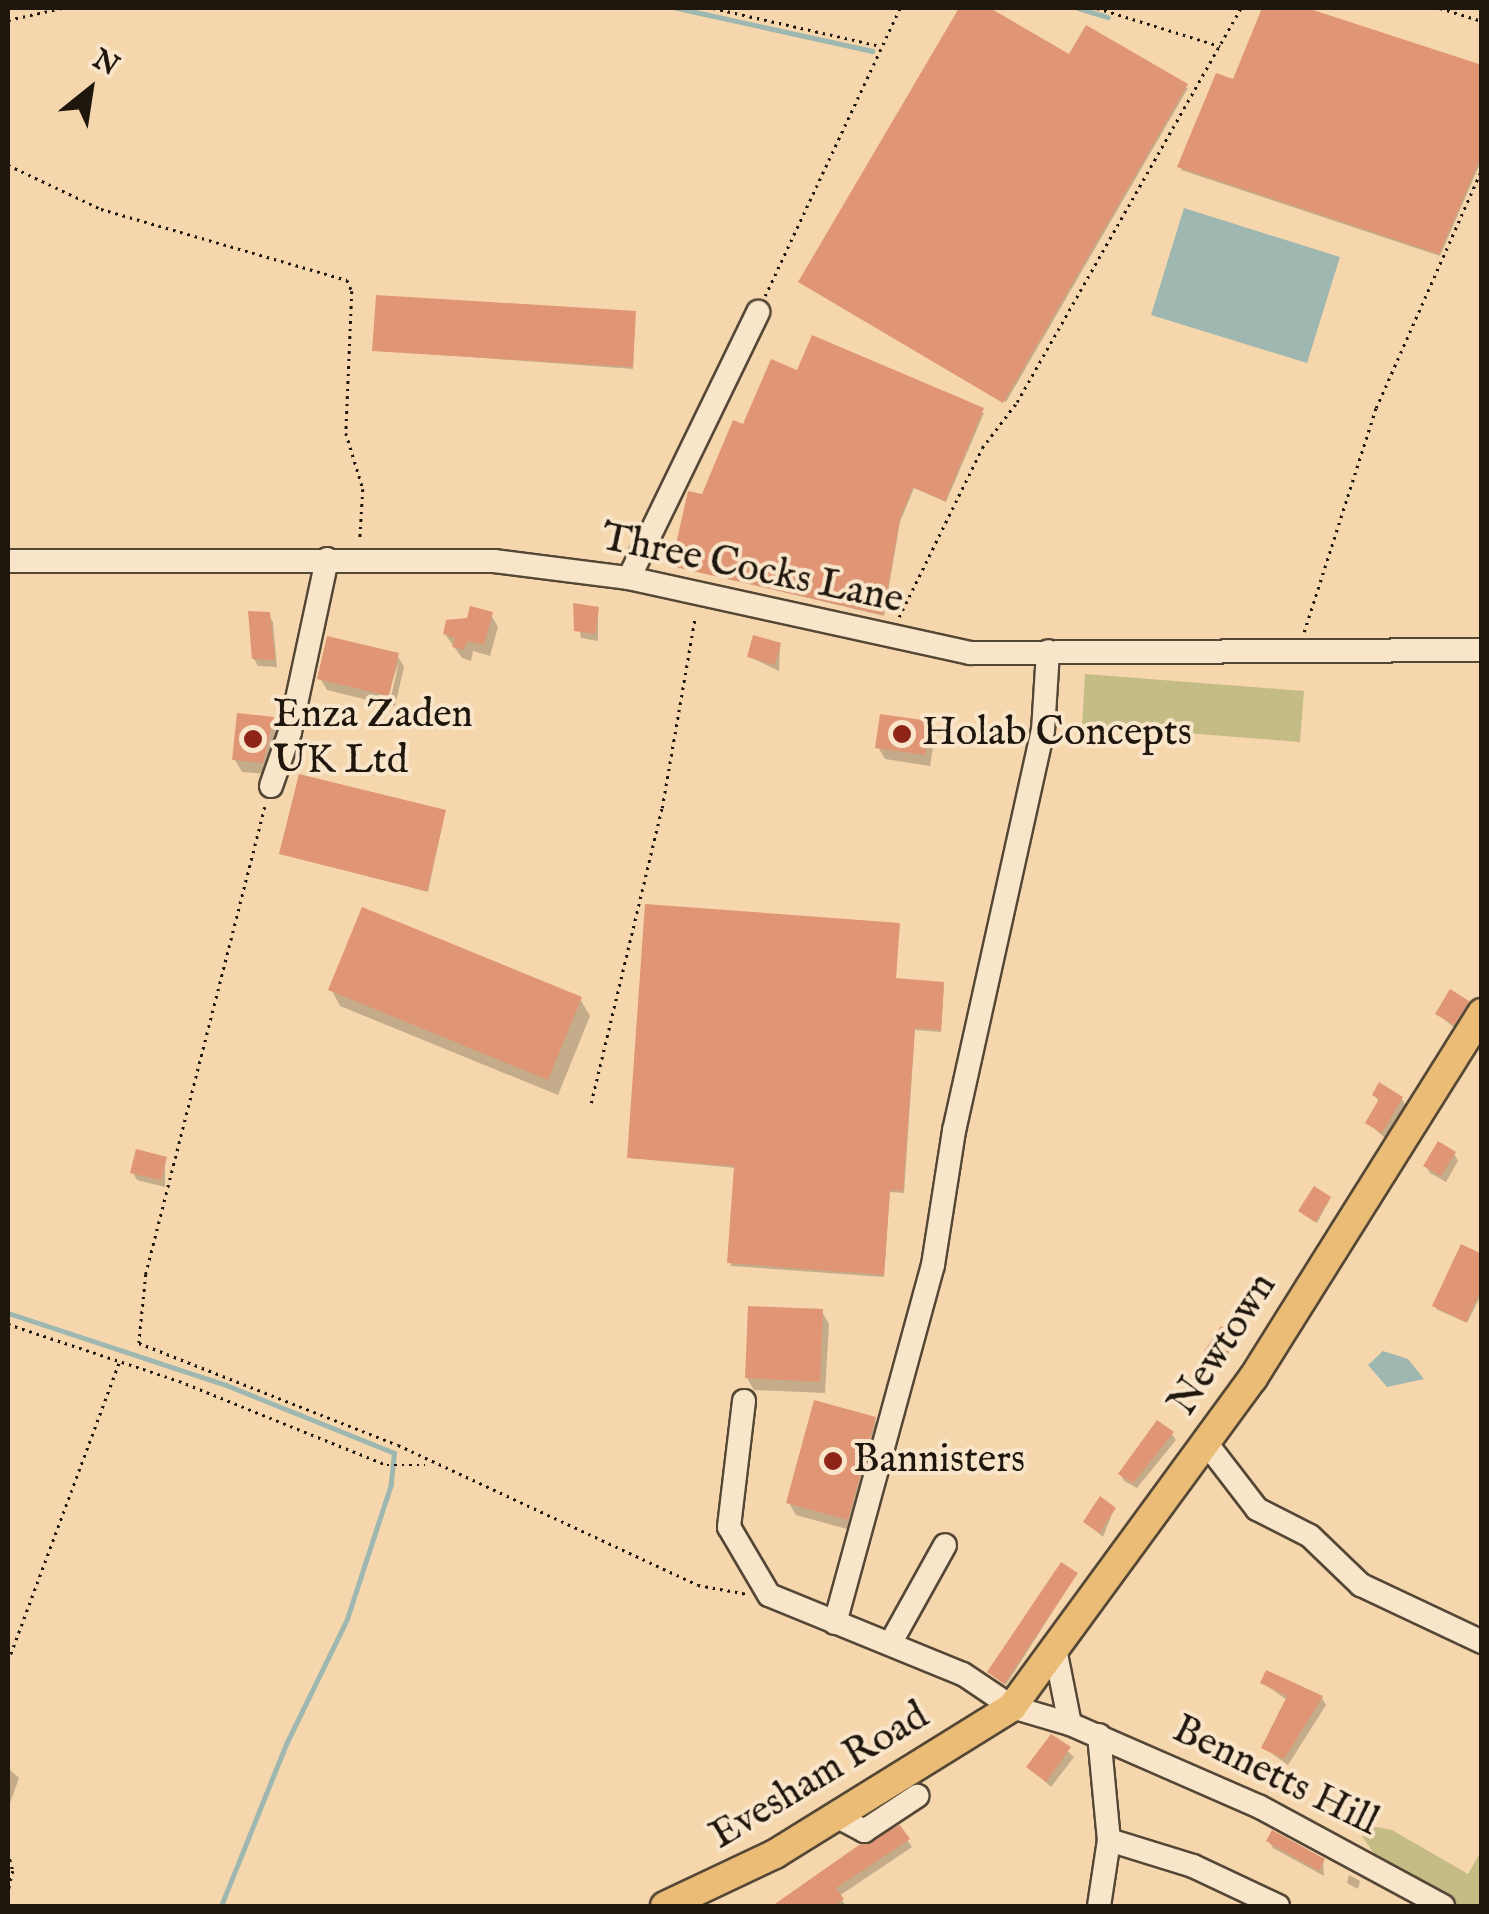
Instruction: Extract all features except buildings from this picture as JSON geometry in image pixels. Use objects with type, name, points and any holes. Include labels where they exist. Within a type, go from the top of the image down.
[{"type":"main road","name":"Newtown","points":[[1012,1707],[1056,1654],[1207,1444],[1482,1013]]},
{"type":"main road","name":"Evesham Road","points":[[665,1906],[716,1887],[838,1817],[1012,1707]]},
{"type":"street","points":[[628,578],[758,312]]},
{"type":"street","name":"Three Cocks Lane","points":[[8,562],[358,558],[494,561],[628,578],[895,639],[970,652],[1482,650]]},
{"type":"street","points":[[271,786],[290,732],[328,560]]},
{"type":"street","points":[[835,1623],[933,1264],[954,1130],[1043,732],[1048,651]]},
{"type":"street","points":[[744,1401],[729,1527],[769,1595]]},
{"type":"street","points":[[1207,1444],[1257,1509],[1310,1536],[1362,1585],[1482,1642]]},
{"type":"street","points":[[890,1644],[945,1546]]},
{"type":"street","name":"Bennetts Hill","points":[[769,1595],[964,1674],[1012,1707],[1099,1735],[1260,1807],[1443,1906]]},
{"type":"street","points":[[1056,1654],[1070,1724]]},
{"type":"street","points":[[1099,1735],[1109,1840],[1099,1906]]},
{"type":"street","points":[[838,1817],[864,1831],[916,1796]]},
{"type":"street","points":[[1109,1840],[1193,1866],[1278,1906]]},
{"type":"path","points":[[8,20],[62,8]]},
{"type":"path","points":[[712,8],[882,46]]},
{"type":"path","points":[[758,312],[900,8]]},
{"type":"path","points":[[1098,8],[1222,46]]},
{"type":"path","points":[[895,639],[900,607],[982,448],[1017,402],[1222,46],[1240,8]]},
{"type":"path","points":[[1440,8],[1482,21]]},
{"type":"path","points":[[8,164],[102,209],[347,280],[352,291],[346,433],[363,488],[358,558]]},
{"type":"path","points":[[1299,648],[1376,408],[1482,168]]},
{"type":"path","points":[[592,1103],[662,808],[699,593]]},
{"type":"path","points":[[271,786],[146,1274],[139,1342],[398,1445],[429,1465],[698,1585],[769,1595]]},
{"type":"path","points":[[8,1324],[120,1360],[387,1465],[429,1465]]},
{"type":"path","points":[[8,1661],[120,1360]]},
{"type":"path","points":[[8,1852],[8,1893]]},
{"type":"shaded area","points":[[1085,674],[1304,691],[1300,742],[1082,725]]},
{"type":"shaded area","points":[[1371,1826],[1392,1830],[1468,1874],[1481,1851],[1481,1906],[1449,1906],[1373,1852],[1362,1836]]},
{"type":"water","points":[[1184,208],[1340,257],[1307,363],[1151,315]]},
{"type":"water","points":[[1383,1351],[1408,1359],[1424,1379],[1387,1387],[1368,1365]]},
{"type":"waterway","points":[[677,8],[872,51]]},
{"type":"waterway","points":[[1078,8],[1108,17]]},
{"type":"waterway","points":[[8,1313],[226,1385],[394,1453],[391,1484],[347,1619],[286,1744],[221,1906]]},
{"type":"place","name":"Holab Concepts","points":[[902,734]]},
{"type":"place","name":"Enza Zaden UK Ltd","points":[[253,739]]},
{"type":"place","name":"Bannisters","points":[[833,1461]]}]
